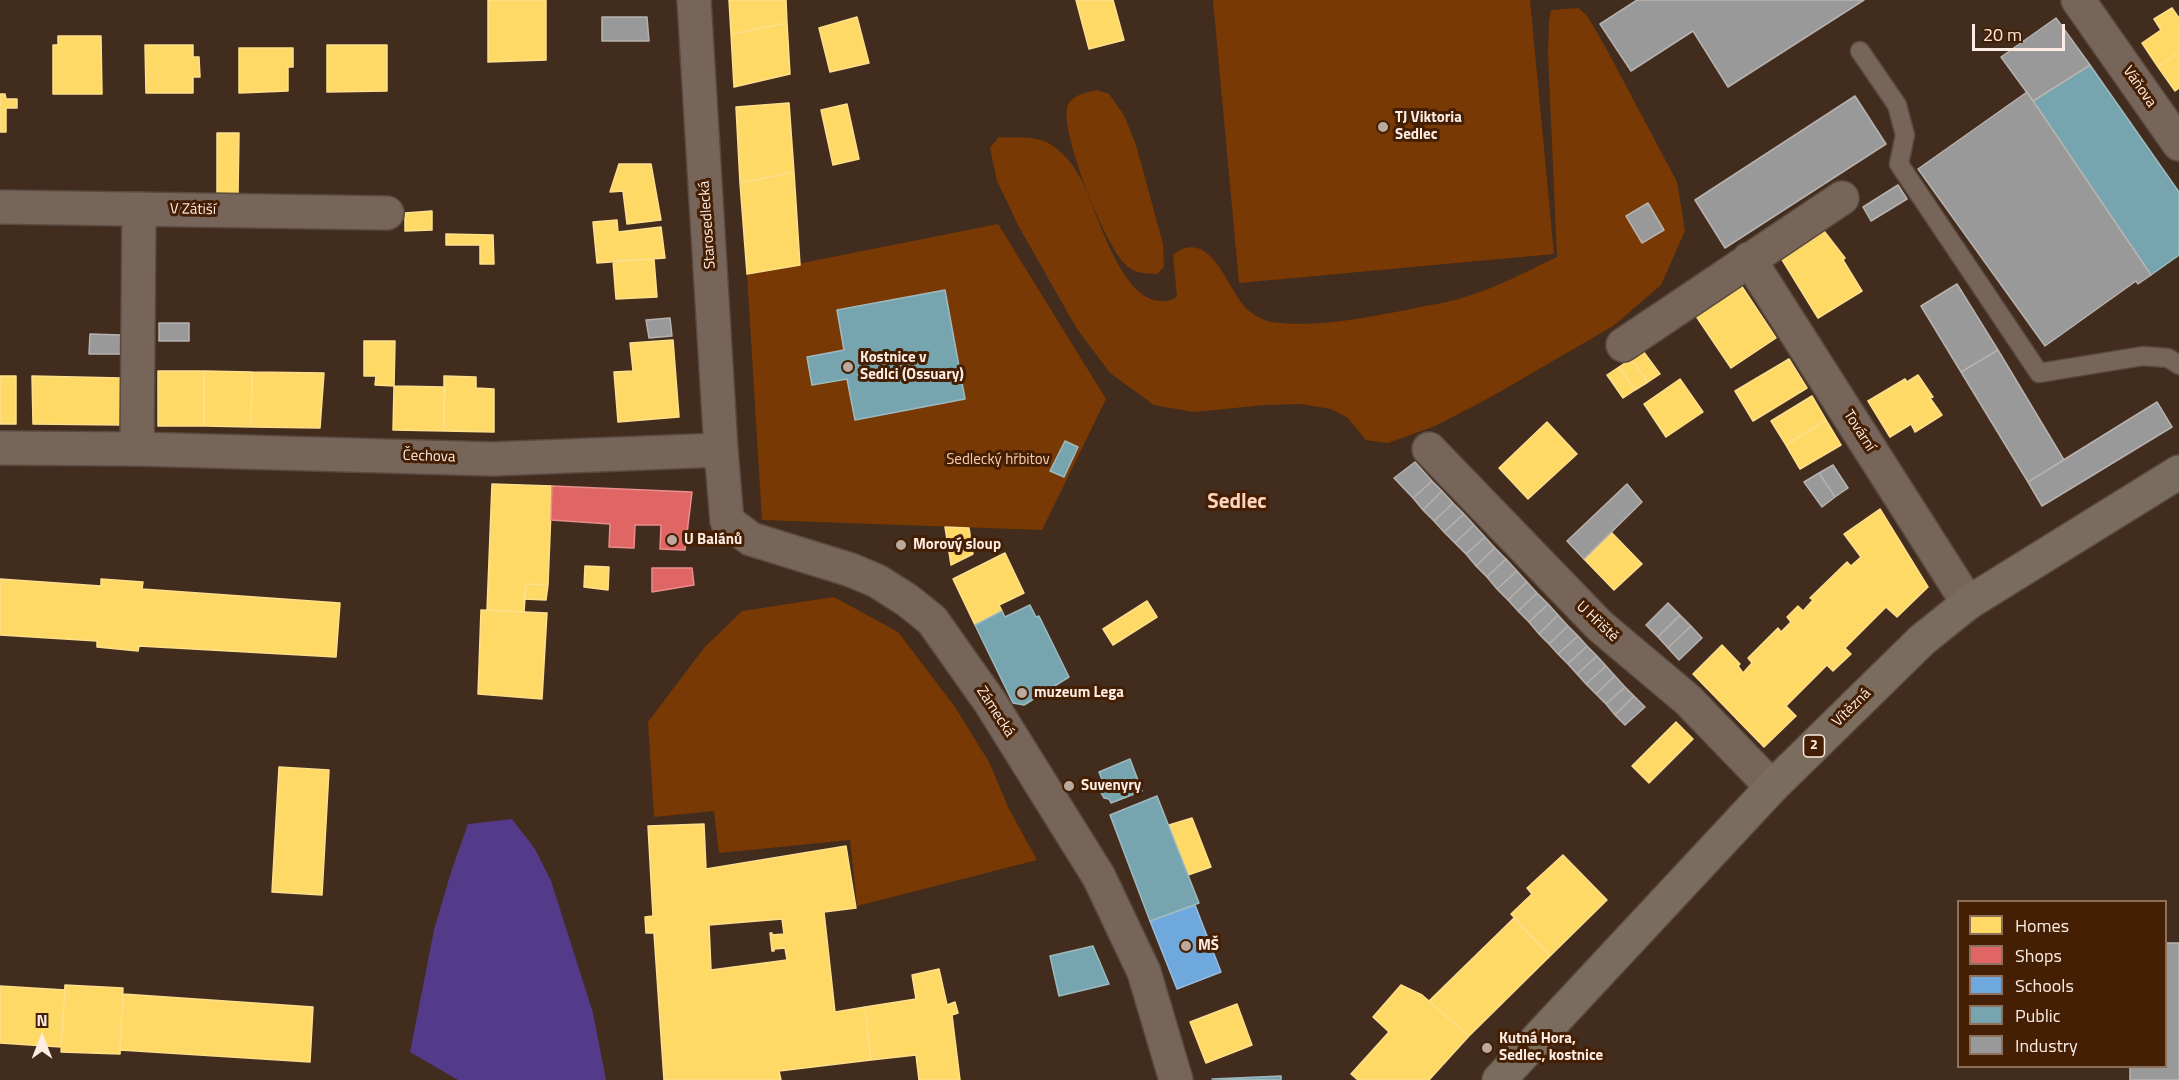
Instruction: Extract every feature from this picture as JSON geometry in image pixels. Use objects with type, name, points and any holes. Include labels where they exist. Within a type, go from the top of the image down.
[{"type":"main road","name":"Vítězná","points":[[1498,1080],[1772,787],[1922,640],[1968,603],[2179,472]]},
{"type":"street","name":"Starosedlecká","points":[[694,0],[721,450]]},
{"type":"street","name":"Váňova","points":[[2078,0],[2179,144]]},
{"type":"street","points":[[1623,345],[1842,198]]},
{"type":"street","name":"V Zátiší","points":[[0,207],[387,213]]},
{"type":"street","points":[[137,449],[139,209]]},
{"type":"street","name":"Tovární","points":[[1749,259],[1968,603]]},
{"type":"street","name":"Čechova","points":[[0,448],[137,449],[492,459],[721,450]]},
{"type":"street","name":"U Hřiště","points":[[1429,449],[1600,626],[1688,700],[1772,787]]},
{"type":"street","name":"Zámecká","points":[[721,450],[727,521],[751,539],[851,570],[878,581],[907,600],[932,621],[990,702],[1099,876],[1144,972],[1176,1080]]},
{"type":"lane","points":[[1860,51],[1897,105],[1905,135],[1899,164],[2039,373],[2143,356],[2168,358],[2179,365]]},
{"type":"green space","name":"TJ Viktoria Sedlec","points":[[1213,0],[1530,0],[1554,254],[1239,283]]},
{"type":"green space","points":[[1579,8],[1588,17],[1606,48],[1677,182],[1685,231],[1661,285],[1613,326],[1491,397],[1435,426],[1388,443],[1366,440],[1348,418],[1331,409],[1301,404],[1193,412],[1154,405],[1110,373],[1077,329],[1019,227],[997,181],[990,148],[999,137],[1041,140],[1053,146],[1066,157],[1079,176],[1112,252],[1133,286],[1146,296],[1160,301],[1177,296],[1173,255],[1186,248],[1198,248],[1208,254],[1247,309],[1271,322],[1306,324],[1341,321],[1458,299],[1500,284],[1557,257],[1548,53],[1549,21],[1551,10]]},
{"type":"green space","points":[[1097,90],[1109,94],[1124,115],[1136,145],[1163,244],[1164,267],[1157,274],[1134,270],[1127,266],[1118,255],[1097,215],[1078,165],[1067,122],[1067,108],[1075,97]]},
{"type":"green space","name":"Sedlecký hřbitov","points":[[998,224],[1106,399],[1042,530],[762,520],[747,274]],"holes":[[[945,290],[965,399],[855,420],[847,379],[813,385],[807,357],[844,350],[837,310]]]},
{"type":"green space","points":[[834,597],[898,632],[955,707],[989,762],[1009,809],[1037,860],[857,906],[850,840],[719,853],[714,811],[654,817],[648,722],[704,648],[742,611]]},
{"type":"shaded area","points":[[512,819],[535,849],[551,881],[593,1013],[606,1080],[458,1080],[410,1052],[434,930],[468,824]]},
{"type":"building: Homes","points":[[488,0],[546,0],[546,60],[488,62]]},
{"type":"building: Homes","points":[[729,0],[786,0],[787,23],[731,34]]},
{"type":"building: Homes","points":[[1076,0],[1113,0],[1124,40],[1089,49]]},
{"type":"building: Homes","points":[[2172,8],[2179,18],[2179,52],[2158,67],[2142,43],[2161,30],[2154,19]]},
{"type":"building: Homes","points":[[857,17],[869,63],[830,72],[819,28]]},
{"type":"building: Homes","points":[[787,23],[790,74],[734,87],[731,34]]},
{"type":"building: Homes","points":[[58,36],[101,36],[102,94],[53,94],[53,45],[58,45]]},
{"type":"building: Homes","points":[[145,45],[193,45],[193,57],[199,57],[200,77],[193,77],[193,93],[146,93]]},
{"type":"building: Homes","points":[[327,45],[387,45],[387,91],[327,92]]},
{"type":"building: Homes","points":[[239,48],[293,48],[293,67],[288,67],[288,91],[239,93]]},
{"type":"building: Homes","points":[[2179,52],[2179,88],[2175,91],[2158,67]]},
{"type":"building: Homes","points":[[0,94],[5,94],[6,99],[17,99],[17,108],[6,108],[6,132],[0,132]]},
{"type":"building: Homes","points":[[789,103],[794,172],[740,183],[736,107]]},
{"type":"building: Homes","points":[[847,104],[859,159],[833,165],[821,110]]},
{"type":"building: Homes","points":[[217,133],[239,133],[238,194],[217,194]]},
{"type":"building: Homes","points":[[619,164],[651,164],[661,220],[627,224],[623,191],[610,192]]},
{"type":"building: Homes","points":[[794,172],[800,265],[747,274],[740,183]]},
{"type":"building: Homes","points":[[432,211],[432,230],[405,231],[405,213]]},
{"type":"building: Homes","points":[[617,220],[618,232],[661,227],[665,258],[597,263],[593,222]]},
{"type":"building: Homes","points":[[1824,231],[1845,258],[1843,260],[1862,291],[1818,318],[1781,258]]},
{"type":"building: Homes","points":[[446,234],[493,235],[494,264],[480,264],[480,245],[446,245]]},
{"type":"building: Homes","points":[[654,259],[657,297],[616,299],[613,261]]},
{"type":"building: Homes","points":[[1741,285],[1776,338],[1731,368],[1696,316]]},
{"type":"building: Homes","points":[[673,340],[679,417],[618,422],[614,372],[633,371],[630,343]]},
{"type":"building: Homes","points":[[364,341],[395,341],[394,386],[375,385],[376,376],[364,376]]},
{"type":"building: Homes","points":[[1643,351],[1660,374],[1648,382],[1631,359]]},
{"type":"building: Homes","points":[[1631,359],[1648,382],[1635,390],[1619,367]]},
{"type":"building: Homes","points":[[1789,359],[1807,388],[1753,421],[1735,391]]},
{"type":"building: Homes","points":[[1619,367],[1635,390],[1623,398],[1607,375]]},
{"type":"building: Homes","points":[[158,371],[204,371],[204,426],[158,426]]},
{"type":"building: Homes","points":[[204,371],[252,372],[251,427],[204,426]]},
{"type":"building: Homes","points":[[252,372],[324,373],[320,428],[251,427]]},
{"type":"building: Homes","points":[[1918,375],[1942,415],[1915,432],[1911,424],[1890,437],[1868,401],[1905,379],[1907,382]]},
{"type":"building: Homes","points":[[0,376],[16,376],[16,424],[0,424]]},
{"type":"building: Homes","points":[[32,376],[122,378],[121,425],[33,424]]},
{"type":"building: Homes","points":[[444,376],[476,377],[476,388],[494,389],[494,432],[444,431]]},
{"type":"building: Homes","points":[[1680,379],[1703,412],[1666,437],[1644,404]]},
{"type":"building: Homes","points":[[394,386],[445,387],[444,431],[393,430]]},
{"type":"building: Homes","points":[[1812,396],[1826,420],[1786,445],[1771,421]]},
{"type":"building: Homes","points":[[1826,420],[1841,445],[1800,469],[1786,445]]},
{"type":"building: Homes","points":[[1547,422],[1577,454],[1528,499],[1499,468]]},
{"type":"building: Homes","points":[[492,484],[552,486],[548,585],[526,584],[524,612],[487,610]]},
{"type":"building: Homes","points":[[1880,509],[1928,587],[1897,617],[1886,607],[1845,648],[1851,654],[1833,671],[1827,665],[1786,706],[1796,716],[1764,747],[1693,674],[1722,645],[1740,664],[1738,666],[1743,673],[1752,663],[1748,658],[1778,628],[1781,632],[1791,622],[1787,617],[1798,606],[1803,611],[1813,600],[1810,598],[1847,562],[1851,566],[1861,557],[1844,534]]},
{"type":"building: Homes","points":[[945,527],[969,528],[973,554],[951,565]]},
{"type":"building: Homes","points":[[1611,532],[1642,564],[1614,590],[1584,559]]},
{"type":"building: Homes","points":[[1005,553],[1024,593],[999,605],[1002,611],[975,625],[953,579]]},
{"type":"building: Homes","points":[[585,566],[609,567],[608,590],[584,587]]},
{"type":"building: Homes","points":[[0,579],[101,586],[101,579],[143,582],[142,589],[340,603],[336,657],[139,646],[138,651],[97,647],[97,641],[0,635]]},
{"type":"building: Homes","points":[[526,584],[548,585],[546,600],[524,599]]},
{"type":"building: Homes","points":[[1147,601],[1157,617],[1113,645],[1103,629]]},
{"type":"building: Homes","points":[[481,610],[547,613],[542,699],[478,694]]},
{"type":"building: Homes","points":[[1676,722],[1693,739],[1649,783],[1632,766]]},
{"type":"building: Homes","points":[[279,767],[329,770],[322,895],[272,892]]},
{"type":"building: Homes","points":[[1192,818],[1211,867],[1188,875],[1169,825]]},
{"type":"building: Homes","points":[[704,824],[706,869],[846,846],[856,908],[824,912],[835,1012],[865,1007],[871,1060],[779,1071],[781,1080],[664,1080],[654,933],[646,933],[645,917],[653,916],[648,826]],"holes":[[[782,919],[784,934],[772,935],[770,933],[772,951],[785,948],[787,960],[711,970],[709,925]]]},
{"type":"building: Homes","points":[[1563,855],[1607,900],[1550,956],[1511,914],[1532,894],[1527,888]]},
{"type":"building: Homes","points":[[1514,918],[1550,956],[1469,1036],[1429,1001]]},
{"type":"building: Homes","points":[[939,969],[947,1005],[955,1002],[958,1013],[952,1015],[960,1080],[919,1080],[916,1055],[871,1060],[865,1007],[916,999],[912,975]]},
{"type":"building: Homes","points":[[65,985],[123,988],[120,1054],[61,1052]]},
{"type":"building: Homes","points":[[1401,985],[1422,995],[1469,1036],[1429,1080],[1358,1080],[1351,1074],[1389,1032],[1373,1017]]},
{"type":"building: Homes","points":[[0,986],[65,990],[61,1047],[0,1043]]},
{"type":"building: Homes","points":[[123,994],[313,1007],[310,1062],[120,1050]]},
{"type":"building: Homes","points":[[1237,1004],[1252,1045],[1206,1063],[1190,1022]]},
{"type":"building: Shops","points":[[552,486],[692,492],[685,550],[660,549],[661,525],[635,525],[634,548],[609,547],[610,524],[551,520]]},
{"type":"building: Shops","points":[[652,568],[692,568],[694,585],[652,592]]},
{"type":"building: Schools","name":"MŠ","points":[[1195,905],[1221,972],[1177,989],[1150,921]]},
{"type":"building: Public","points":[[2090,65],[2179,192],[2179,255],[2151,275],[2033,101]]},
{"type":"building: Public","points":[[945,290],[965,399],[855,420],[847,379],[812,385],[807,357],[844,350],[837,310]]},
{"type":"building: Public","points":[[1065,441],[1078,447],[1064,477],[1050,471]]},
{"type":"building: Public","points":[[1030,605],[1036,617],[1039,616],[1069,677],[1024,705],[1013,703],[975,625],[1002,611],[1005,617]]},
{"type":"building: Public","points":[[1130,759],[1142,791],[1111,803],[1100,791],[1104,785],[1099,772]]},
{"type":"building: Public","points":[[1157,796],[1199,903],[1150,921],[1110,815]]},
{"type":"building: Public","points":[[1093,946],[1109,984],[1059,996],[1050,956]]},
{"type":"building: Public","points":[[1281,1076],[1281,1080],[1212,1079]]},
{"type":"building: Industry","points":[[1637,0],[1864,0],[1728,87],[1693,31],[1631,71],[1600,24]]},
{"type":"building: Industry","points":[[602,17],[647,17],[649,41],[602,41]]},
{"type":"building: Industry","points":[[2056,18],[2090,65],[2033,101],[2001,57]]},
{"type":"building: Industry","points":[[2027,92],[2151,275],[2138,284],[2136,281],[2045,346],[1918,169]]},
{"type":"building: Industry","points":[[1855,96],[1886,144],[1725,248],[1695,200]]},
{"type":"building: Industry","points":[[1898,185],[1907,199],[1871,221],[1863,207]]},
{"type":"building: Industry","points":[[1648,203],[1664,230],[1642,243],[1626,216]]},
{"type":"building: Industry","points":[[1957,284],[1998,350],[1961,372],[1921,306]]},
{"type":"building: Industry","points":[[670,318],[672,336],[649,338],[646,320]]},
{"type":"building: Industry","points":[[159,323],[189,323],[189,341],[159,341]]},
{"type":"building: Industry","points":[[90,334],[122,335],[122,354],[89,354]]},
{"type":"building: Industry","points":[[1998,350],[2064,460],[2028,482],[1961,372]]},
{"type":"building: Industry","points":[[2157,402],[2172,427],[2042,506],[2028,482]]},
{"type":"building: Industry","points":[[1415,462],[1432,481],[1413,498],[1394,478]]},
{"type":"building: Industry","points":[[1833,465],[1848,488],[1835,497],[1819,473]]},
{"type":"building: Industry","points":[[1819,473],[1835,497],[1822,507],[1804,482]]},
{"type":"building: Industry","points":[[1432,481],[1442,491],[1423,510],[1413,498]]},
{"type":"building: Industry","points":[[1627,484],[1642,502],[1584,559],[1567,541]]},
{"type":"building: Industry","points":[[1442,491],[1453,503],[1434,521],[1423,510]]},
{"type":"building: Industry","points":[[1453,503],[1464,514],[1444,532],[1434,521]]},
{"type":"building: Industry","points":[[1464,514],[1474,525],[1455,543],[1444,532]]},
{"type":"building: Industry","points":[[1474,525],[1485,537],[1466,554],[1455,543]]},
{"type":"building: Industry","points":[[1485,537],[1495,548],[1476,566],[1466,554]]},
{"type":"building: Industry","points":[[1495,548],[1506,559],[1487,577],[1476,566]]},
{"type":"building: Industry","points":[[1506,559],[1517,571],[1497,589],[1487,577]]},
{"type":"building: Industry","points":[[1517,571],[1527,582],[1508,600],[1497,589]]},
{"type":"building: Industry","points":[[1527,582],[1537,593],[1518,611],[1508,600]]},
{"type":"building: Industry","points":[[1537,593],[1548,604],[1529,622],[1518,611]]},
{"type":"building: Industry","points":[[1668,603],[1680,615],[1658,637],[1646,625]]},
{"type":"building: Industry","points":[[1548,604],[1558,615],[1539,634],[1529,622]]},
{"type":"building: Industry","points":[[1558,615],[1568,626],[1549,644],[1539,634]]},
{"type":"building: Industry","points":[[1680,615],[1691,626],[1668,648],[1658,637]]},
{"type":"building: Industry","points":[[1568,626],[1578,636],[1558,654],[1549,644]]},
{"type":"building: Industry","points":[[1691,626],[1702,638],[1679,660],[1668,648]]},
{"type":"building: Industry","points":[[1578,636],[1587,646],[1568,664],[1558,654]]},
{"type":"building: Industry","points":[[1587,646],[1597,656],[1577,674],[1568,664]]},
{"type":"building: Industry","points":[[1597,656],[1606,666],[1586,684],[1577,674]]},
{"type":"building: Industry","points":[[1606,666],[1615,676],[1596,694],[1586,684]]},
{"type":"building: Industry","points":[[1615,676],[1625,687],[1606,704],[1596,694]]},
{"type":"building: Industry","points":[[1625,687],[1634,696],[1615,715],[1606,704]]},
{"type":"building: Industry","points":[[1634,696],[1645,707],[1625,725],[1615,715]]},
{"type":"building: Industry","points":[[2167,943],[2179,943],[2179,1080],[2130,1080],[2130,1068],[2167,1068]]},
{"type":"place","name":"TJ Viktoria Sedlec","points":[[1383,127]]},
{"type":"place","name":"Kostnice v Sedlci (Ossuary)","points":[[848,367]]},
{"type":"place","name":"U Balánů","points":[[672,540]]},
{"type":"place","name":"Morový sloup","points":[[901,545]]},
{"type":"place","name":"muzeum Lega","points":[[1022,693]]},
{"type":"place","name":"Suvenyry","points":[[1069,786]]},
{"type":"place","name":"MŠ","points":[[1186,946]]},
{"type":"place","name":"Kutná Hora, Sedlec, kostnice","points":[[1487,1048]]},
{"type":"district","name":"Sedlec","points":[[1237,503]]}]
